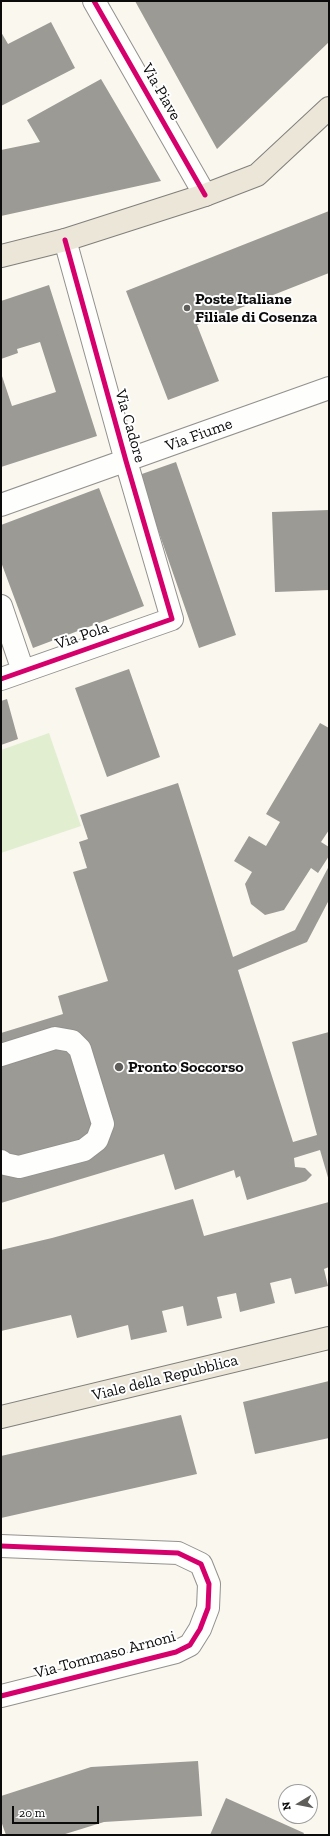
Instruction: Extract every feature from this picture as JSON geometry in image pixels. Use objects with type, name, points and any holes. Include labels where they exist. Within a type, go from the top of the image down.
[{"type":"main road","points":[[1,256],[65,240],[205,195],[257,175],[329,108]]},
{"type":"main road","name":"Viale della Repubblica","points":[[1,1417],[329,1338]]},
{"type":"street","name":"Via Piave","points":[[94,1],[205,195]]},
{"type":"street","name":"Via Cadore","points":[[65,240],[126,461],[172,619]]},
{"type":"street","name":"Via Fiume","points":[[1,505],[329,388]]},
{"type":"street","points":[[1,606],[23,671]]},
{"type":"street","name":"Via Pola","points":[[1,679],[172,619]]},
{"type":"street","points":[[1,1055],[55,1038],[72,1041],[80,1049],[102,1124],[97,1140],[84,1150],[19,1167],[5,1164],[1,1161]]},
{"type":"street","name":"Via Tommaso Arnoni","points":[[1,1546],[178,1554],[201,1564],[209,1584],[208,1608],[200,1629],[190,1645],[176,1652],[1,1696]]},
{"type":"green space","points":[[49,733],[81,826],[1,853],[1,750]]},
{"type":"building","points":[[135,1],[329,1],[329,42],[217,149]]},
{"type":"building","points":[[51,22],[75,68],[1,106],[1,32],[8,44]]},
{"type":"building","points":[[101,79],[161,181],[1,216],[1,150],[40,142],[27,120]]},
{"type":"building","name":"Poste Italiane Filiale di Cosenza","points":[[329,211],[329,273],[197,325],[219,381],[168,400],[126,291]]},
{"type":"building","points":[[49,285],[97,436],[1,467],[1,373],[12,406],[56,392],[40,342],[17,349],[18,353],[1,359],[1,301]]},
{"type":"building","points":[[176,462],[236,635],[199,648],[139,475]]},
{"type":"building","points":[[99,488],[144,606],[33,648],[1,562],[1,525]]},
{"type":"building","points":[[329,510],[329,590],[275,592],[272,512]]},
{"type":"building","points":[[129,669],[160,757],[107,777],[75,688]]},
{"type":"building","points":[[7,699],[18,739],[1,745],[1,701]]},
{"type":"building","points":[[320,723],[329,728],[329,830],[321,842],[329,847],[329,856],[318,873],[311,868],[284,910],[265,915],[251,904],[245,884],[252,872],[234,861],[249,836],[266,846],[280,822],[266,814]]},
{"type":"building","points":[[178,783],[233,957],[295,930],[329,866],[329,900],[307,942],[238,970],[293,1142],[317,1135],[292,1042],[329,1032],[329,1181],[320,1150],[294,1158],[295,1167],[305,1168],[312,1175],[306,1181],[247,1200],[240,1176],[236,1178],[234,1170],[175,1190],[164,1154],[1,1203],[1,1033],[63,1014],[58,996],[108,981],[73,872],[87,868],[79,842],[88,839],[80,815]]},
{"type":"building","points":[[193,1199],[204,1236],[329,1202],[329,1267],[324,1269],[328,1286],[295,1294],[291,1278],[270,1283],[275,1303],[240,1312],[236,1293],[217,1297],[222,1318],[187,1326],[183,1306],[162,1311],[167,1332],[131,1340],[128,1325],[77,1338],[71,1315],[1,1331],[1,1250],[52,1238]]},
{"type":"building","points":[[329,1381],[329,1438],[255,1454],[243,1402]]},
{"type":"building","points":[[181,1415],[197,1474],[1,1518],[1,1456]]},
{"type":"building","points":[[198,1761],[202,1816],[104,1822],[62,1835],[6,1835],[1,1821],[1,1796],[91,1767]]},
{"type":"building","points":[[226,1798],[278,1821],[278,1824],[284,1824],[304,1833],[303,1835],[210,1835]]},
{"type":"cycle path","points":[[94,1],[205,195]]},
{"type":"cycle path","points":[[1,679],[172,619],[126,461],[65,240]]},
{"type":"cycle path","points":[[1,1546],[178,1553],[201,1564],[209,1584],[208,1608],[200,1629],[190,1645],[176,1652],[1,1696]]},
{"type":"place","name":"Poste Italiane Filiale di Cosenza","points":[[187,308]]},
{"type":"place","name":"Pronto Soccorso","points":[[119,1067]]}]
